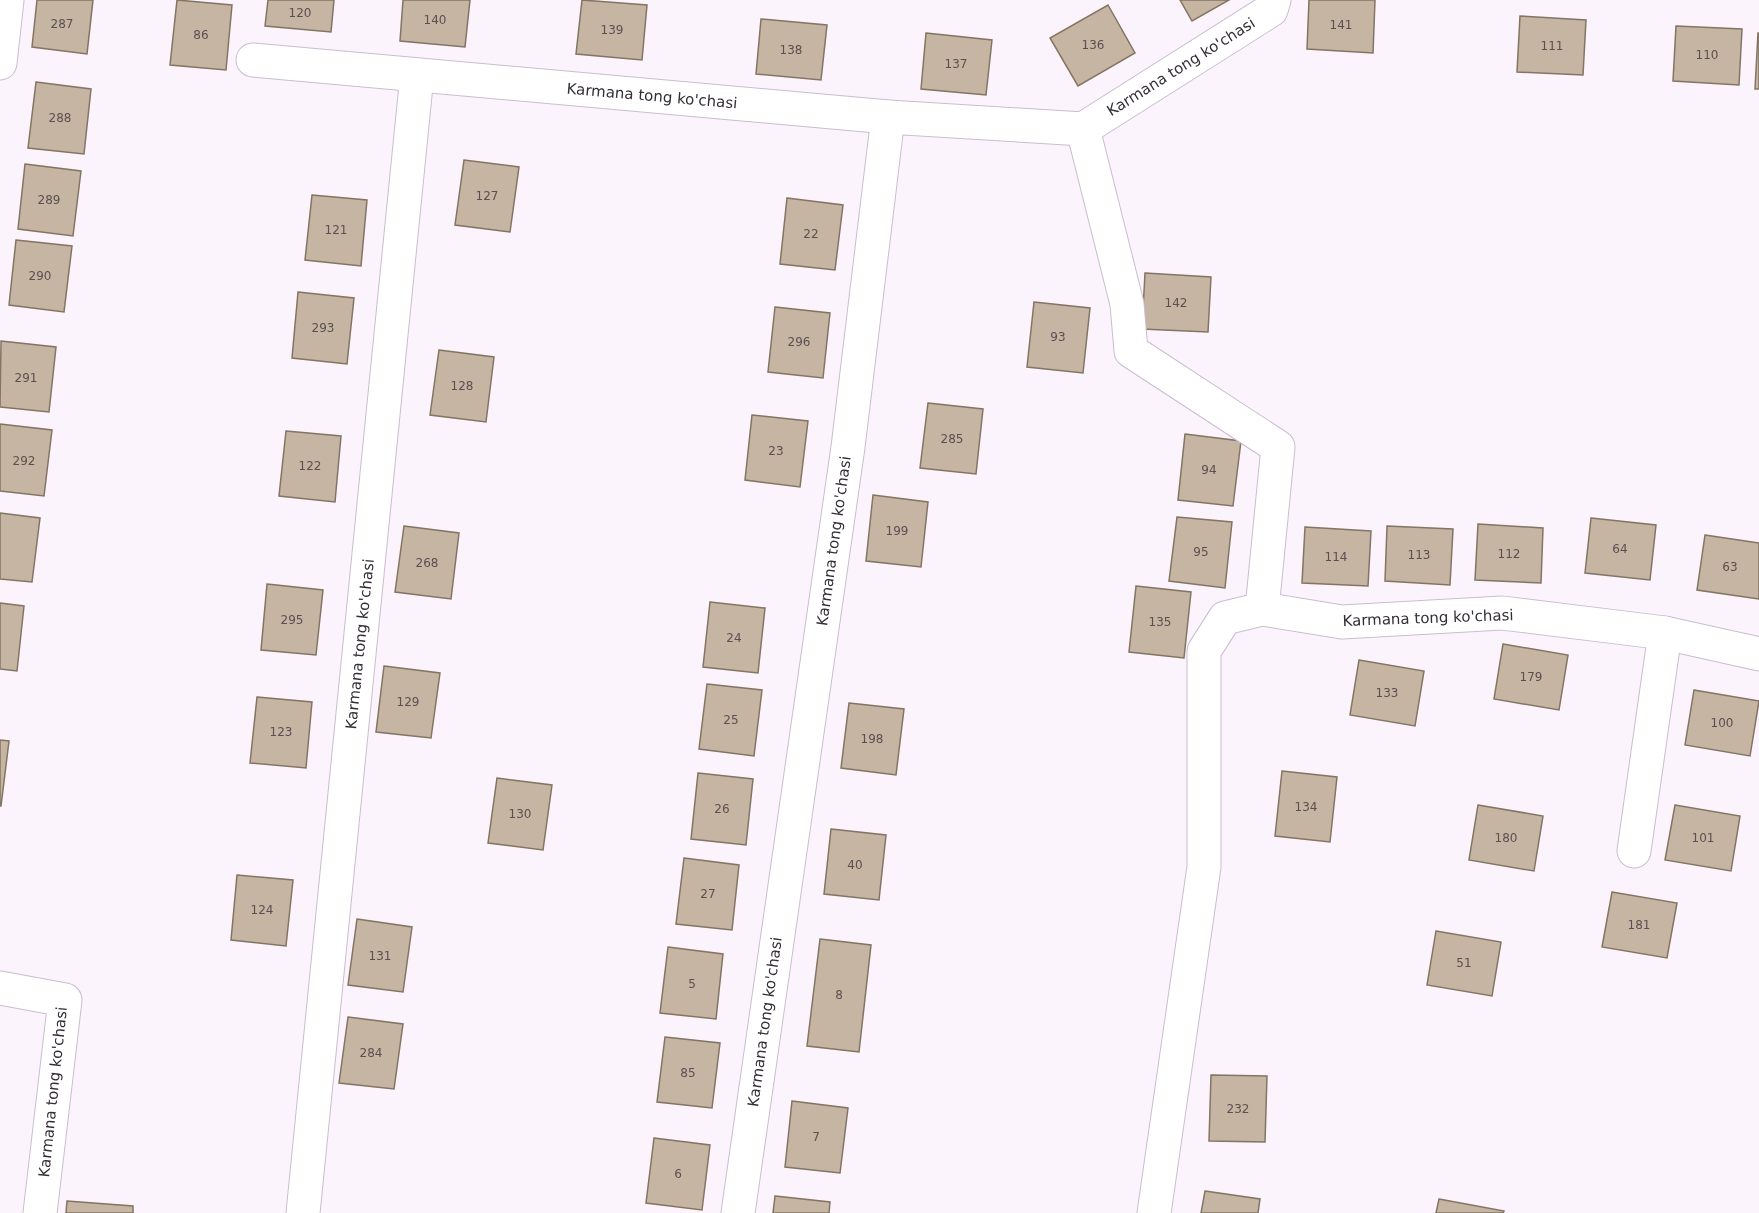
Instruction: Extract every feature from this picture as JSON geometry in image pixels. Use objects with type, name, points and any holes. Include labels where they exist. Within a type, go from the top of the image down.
[{"type":"street","points":[[0,63],[8,0]]},
{"type":"street","name":"Karmana tong ko'chasi","points":[[253,60],[888,117],[1083,129],[1271,10],[1274,0]]},
{"type":"street","name":"Karmana tong ko'chasi","points":[[303,1213],[417,75]]},
{"type":"street","name":"Karmana tong ko'chasi","points":[[738,1213],[848,447],[888,117]]},
{"type":"street","points":[[1083,129],[1127,304],[1131,351],[1278,447],[1262,609]]},
{"type":"street","name":"Karmana tong ko'chasi","points":[[1154,1213],[1204,867],[1204,651],[1225,618],[1262,609],[1342,622],[1502,613],[1665,633],[1759,654]]},
{"type":"street","points":[[1634,851],[1665,633]]},
{"type":"street","name":"Karmana tong ko'chasi","points":[[0,988],[64,1000],[40,1213]]},
{"type":"building","points":[[37,0],[93,0],[87,54],[32,47]]},
{"type":"building","points":[[177,0],[232,5],[226,70],[170,65]]},
{"type":"building","points":[[268,0],[334,0],[331,32],[265,26]]},
{"type":"building","points":[[403,0],[470,0],[465,47],[400,41]]},
{"type":"building","points":[[582,0],[647,5],[642,60],[576,54]]},
{"type":"building","points":[[1180,0],[1229,0],[1192,21]]},
{"type":"building","points":[[1309,0],[1375,0],[1373,53],[1307,49]]},
{"type":"building","points":[[1108,5],[1135,53],[1078,86],[1050,38]]},
{"type":"building","points":[[1520,16],[1586,20],[1583,75],[1517,72]]},
{"type":"building","points":[[761,19],[827,25],[821,80],[756,74]]},
{"type":"building","points":[[1676,26],[1742,29],[1739,85],[1673,81]]},
{"type":"building","points":[[926,33],[992,40],[986,95],[921,89]]},
{"type":"building","points":[[1758,33],[1759,89],[1755,89]]},
{"type":"building","points":[[36,82],[91,89],[84,154],[28,148]]},
{"type":"building","points":[[464,160],[519,167],[510,232],[455,225]]},
{"type":"building","points":[[25,164],[81,171],[73,236],[18,229]]},
{"type":"building","points":[[312,195],[367,200],[361,266],[305,260]]},
{"type":"building","points":[[787,198],[843,205],[835,270],[780,264]]},
{"type":"building","points":[[16,240],[72,246],[64,312],[9,305]]},
{"type":"building","points":[[1145,273],[1211,277],[1208,332],[1142,329]]},
{"type":"building","points":[[298,292],[354,298],[347,364],[292,358]]},
{"type":"building","points":[[1034,302],[1090,308],[1083,373],[1027,367]]},
{"type":"building","points":[[775,307],[830,313],[823,378],[768,372]]},
{"type":"building","points":[[1,341],[56,347],[49,412],[0,407]]},
{"type":"building","points":[[439,350],[494,357],[486,422],[430,415]]},
{"type":"building","points":[[928,403],[983,409],[976,474],[920,468]]},
{"type":"building","points":[[752,415],[808,421],[800,487],[745,480]]},
{"type":"building","points":[[0,424],[52,430],[44,496],[0,491]]},
{"type":"building","points":[[286,431],[341,436],[335,502],[279,496]]},
{"type":"building","points":[[1185,434],[1241,441],[1233,506],[1178,500]]},
{"type":"building","points":[[873,495],[928,502],[921,567],[866,561]]},
{"type":"building","points":[[0,513],[40,518],[32,582],[0,579]]},
{"type":"building","points":[[1177,517],[1232,522],[1225,588],[1169,581]]},
{"type":"building","points":[[1591,518],[1656,525],[1650,580],[1585,573]]},
{"type":"building","points":[[1478,524],[1543,528],[1541,583],[1475,580]]},
{"type":"building","points":[[404,526],[459,533],[451,599],[395,592]]},
{"type":"building","points":[[1387,526],[1453,529],[1450,585],[1385,581]]},
{"type":"building","points":[[1305,527],[1371,531],[1368,586],[1302,583]]},
{"type":"building","points":[[1705,535],[1759,543],[1759,599],[1697,590]]},
{"type":"building","points":[[267,584],[323,590],[316,655],[261,650]]},
{"type":"building","points":[[1136,586],[1191,592],[1184,658],[1129,652]]},
{"type":"building","points":[[710,602],[765,608],[758,673],[703,667]]},
{"type":"building","points":[[0,603],[24,606],[17,671],[0,669]]},
{"type":"building","points":[[1503,644],[1568,655],[1559,710],[1494,699]]},
{"type":"building","points":[[1359,660],[1424,671],[1415,726],[1350,715]]},
{"type":"building","points":[[384,666],[440,673],[431,738],[376,732]]},
{"type":"building","points":[[707,684],[762,690],[754,756],[699,749]]},
{"type":"building","points":[[1694,690],[1759,701],[1750,756],[1685,745]]},
{"type":"building","points":[[257,697],[312,702],[306,768],[250,763]]},
{"type":"building","points":[[849,703],[904,709],[896,775],[841,768]]},
{"type":"building","points":[[0,740],[9,741],[1,806],[0,806]]},
{"type":"building","points":[[1282,771],[1337,777],[1330,842],[1275,836]]},
{"type":"building","points":[[698,773],[753,779],[746,845],[691,839]]},
{"type":"building","points":[[497,778],[552,785],[543,850],[488,843]]},
{"type":"building","points":[[1478,805],[1543,816],[1534,871],[1469,860]]},
{"type":"building","points":[[1675,805],[1740,816],[1731,871],[1665,860]]},
{"type":"building","points":[[831,829],[886,835],[879,900],[824,894]]},
{"type":"building","points":[[684,858],[739,865],[732,930],[676,924]]},
{"type":"building","points":[[237,875],[293,880],[286,946],[231,940]]},
{"type":"building","points":[[1612,892],[1677,903],[1667,958],[1602,947]]},
{"type":"building","points":[[357,919],[412,927],[403,992],[348,985]]},
{"type":"building","points":[[1436,931],[1501,942],[1492,996],[1427,985]]},
{"type":"building","points":[[820,939],[871,945],[859,1052],[807,1046]]},
{"type":"building","points":[[668,947],[723,954],[716,1019],[660,1013]]},
{"type":"building","points":[[348,1017],[403,1024],[394,1089],[339,1083]]},
{"type":"building","points":[[665,1037],[720,1043],[712,1108],[657,1102]]},
{"type":"building","points":[[1211,1075],[1267,1076],[1265,1142],[1209,1141]]},
{"type":"building","points":[[792,1101],[848,1108],[840,1173],[785,1167]]},
{"type":"building","points":[[654,1138],[710,1145],[702,1210],[646,1203]]},
{"type":"building","points":[[1205,1191],[1260,1199],[1258,1213],[1201,1213]]},
{"type":"building","points":[[775,1196],[830,1202],[829,1213],[773,1213]]},
{"type":"building","points":[[1439,1199],[1504,1211],[1503,1213],[1436,1213]]},
{"type":"building","points":[[67,1201],[133,1206],[133,1213],[66,1213]]}]
